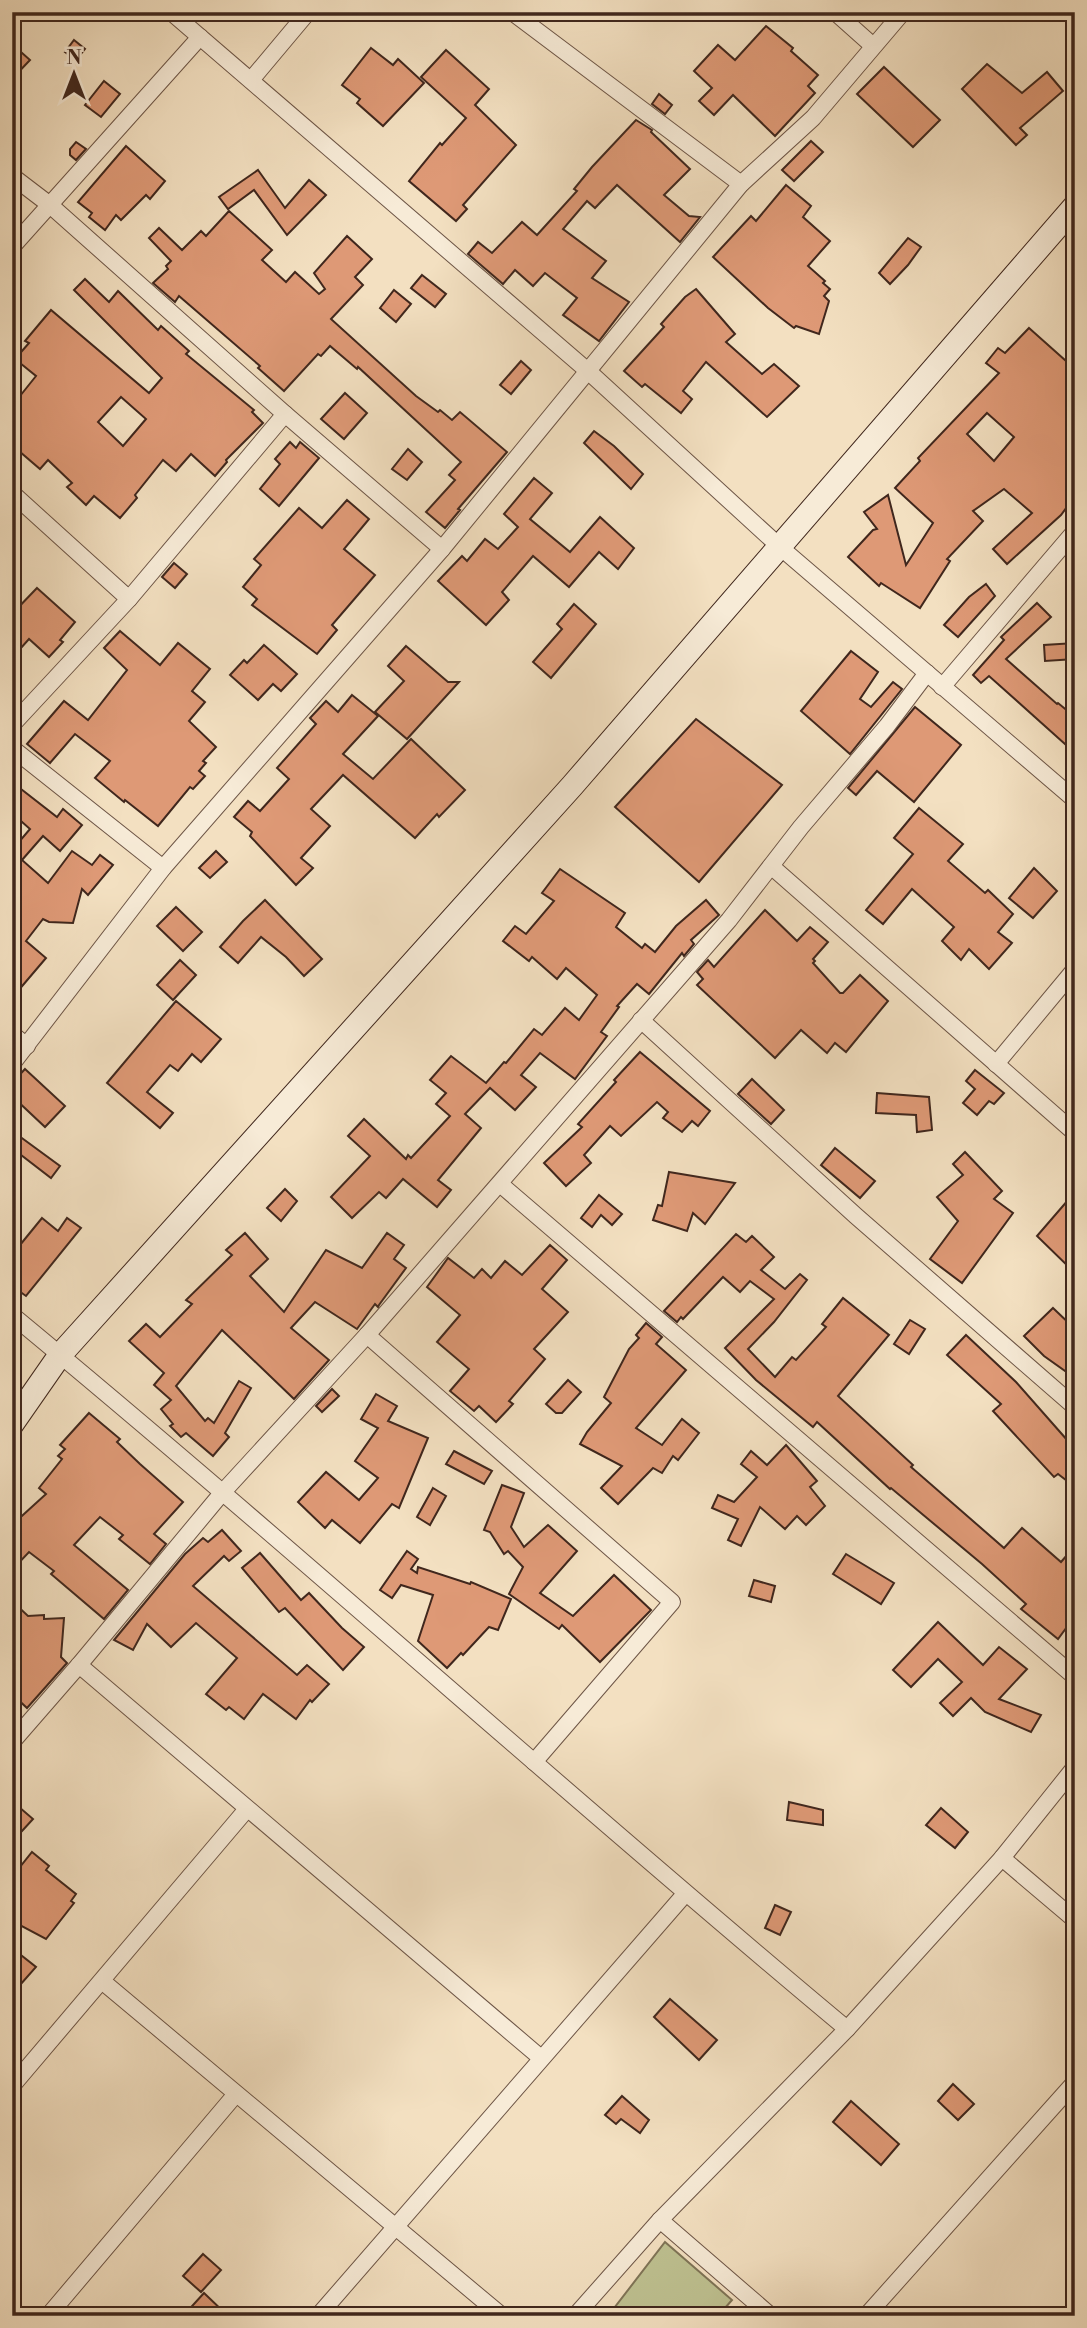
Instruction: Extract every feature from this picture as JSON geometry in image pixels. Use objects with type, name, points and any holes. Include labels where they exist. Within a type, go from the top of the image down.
[{"type":"street","points":[[171,12],[589,372],[780,547],[1075,800]]},
{"type":"street","points":[[251,80],[308,12]]},
{"type":"street","points":[[512,12],[741,184]]},
{"type":"street","points":[[835,12],[872,45]]},
{"type":"street","points":[[12,1064],[163,868],[442,549],[741,184],[813,118],[872,45],[903,12]]},
{"type":"street","points":[[12,247],[200,37]]},
{"type":"street","points":[[12,176],[50,205],[442,549]]},
{"type":"street","points":[[12,1424],[60,1355],[572,786],[1075,206]]},
{"type":"street","points":[[12,725],[129,599],[285,414]]},
{"type":"street","points":[[12,493],[129,599]]},
{"type":"street","points":[[942,687],[1075,531]]},
{"type":"street","points":[[12,1742],[222,1493],[367,1335],[729,919],[927,673]]},
{"type":"street","points":[[12,748],[163,868]]},
{"type":"street","points":[[771,866],[1075,1133]]},
{"type":"street","points":[[996,1064],[1075,969]]},
{"type":"street","points":[[641,1020],[856,1216],[1075,1407]]},
{"type":"street","points":[[12,1034],[27,1046]]},
{"type":"street","points":[[500,1184],[1075,1677]]},
{"type":"street","points":[[12,1315],[685,1894],[847,2029]]},
{"type":"street","points":[[367,1335],[672,1602],[534,1762]]},
{"type":"street","points":[[12,1395],[60,1355]]},
{"type":"street","points":[[79,1665],[541,2058]]},
{"type":"street","points":[[575,2316],[660,2220],[847,2029],[1002,1858],[1075,1767]]},
{"type":"street","points":[[12,2086],[247,1809]]},
{"type":"street","points":[[1002,1858],[1075,1920]]},
{"type":"street","points":[[318,2316],[685,1894]]},
{"type":"street","points":[[102,1981],[502,2316]]},
{"type":"street","points":[[866,2316],[1075,2082]]},
{"type":"street","points":[[48,2316],[236,2094]]},
{"type":"street","points":[[660,2220],[771,2316]]},
{"type":"green space","points":[[665,2242],[732,2300],[718,2316],[608,2316]]},
{"type":"building","points":[[766,26],[793,48],[791,51],[818,75],[808,86],[815,93],[775,136],[733,95],[714,115],[699,101],[712,88],[694,71],[718,45],[735,60]]},
{"type":"building","points":[[74,40],[85,49],[76,60],[65,52]]},
{"type":"building","points":[[12,44],[30,60],[12,79]]},
{"type":"building","points":[[371,48],[393,65],[398,59],[424,83],[383,126],[357,103],[360,99],[342,85]]},
{"type":"building","points":[[446,50],[489,89],[475,105],[516,145],[463,205],[467,209],[456,221],[409,181],[440,143],[442,145],[466,118],[421,77]]},
{"type":"building","points":[[987,64],[1022,93],[1047,72],[1063,91],[1020,128],[1027,135],[1016,145],[962,89]]},
{"type":"building","points":[[884,67],[940,120],[913,147],[857,94]]},
{"type":"building","points":[[104,81],[120,94],[101,117],[85,105]]},
{"type":"building","points":[[659,94],[672,105],[665,114],[652,104]]},
{"type":"building","points":[[636,120],[652,130],[651,132],[690,169],[664,195],[689,216],[700,217],[680,242],[617,185],[595,208],[587,201],[563,229],[606,261],[592,278],[629,302],[599,341],[563,315],[577,298],[545,273],[533,286],[515,270],[503,284],[468,254],[478,242],[492,253],[522,222],[537,235],[577,191],[574,189],[592,167]]},
{"type":"building","points":[[811,141],[823,152],[794,181],[782,170]]},
{"type":"building","points":[[76,142],[86,149],[76,160],[70,155],[70,149]]},
{"type":"building","points":[[126,146],[165,181],[150,199],[146,195],[121,220],[116,215],[105,230],[89,217],[92,213],[78,202]]},
{"type":"building","points":[[258,170],[285,208],[309,180],[326,195],[287,235],[254,190],[228,209],[219,197]]},
{"type":"building","points":[[786,185],[811,206],[803,217],[830,241],[808,266],[830,289],[824,296],[829,301],[819,334],[796,326],[794,328],[713,257],[751,216],[756,221]]},
{"type":"building","points":[[229,211],[272,250],[262,260],[286,282],[295,272],[319,294],[325,289],[314,273],[347,236],[372,259],[355,277],[363,285],[331,319],[416,396],[452,420],[460,412],[507,452],[445,528],[426,512],[455,480],[449,475],[461,462],[358,367],[357,369],[330,346],[321,356],[318,354],[284,391],[258,368],[260,366],[179,296],[175,302],[153,283],[168,269],[166,266],[171,261],[149,238],[159,228],[182,250],[201,231],[206,236]]},
{"type":"building","points":[[908,238],[921,247],[890,284],[879,273]]},
{"type":"building","points":[[422,275],[446,294],[435,307],[411,288]]},
{"type":"building","points":[[85,279],[109,302],[118,291],[158,330],[161,326],[189,351],[186,354],[254,410],[252,412],[263,423],[226,460],[215,476],[191,454],[176,471],[163,460],[120,518],[94,496],[86,505],[67,487],[72,483],[48,460],[40,469],[12,445],[12,406],[36,376],[15,359],[29,343],[25,341],[51,310],[149,393],[162,378],[74,290]],"holes":[[[121,397],[146,419],[123,446],[98,422]]]},
{"type":"building","points":[[696,289],[735,334],[726,342],[762,374],[774,364],[799,386],[767,417],[706,362],[683,391],[692,399],[681,413],[645,384],[642,387],[624,371],[664,327],[661,324],[685,297]]},
{"type":"building","points":[[394,290],[411,304],[396,322],[380,308]]},
{"type":"building","points":[[1029,328],[1075,369],[1075,496],[1061,515],[1007,564],[993,549],[1032,513],[1004,489],[973,511],[983,521],[947,559],[950,561],[920,608],[881,583],[879,586],[848,557],[877,529],[864,512],[888,495],[906,565],[933,523],[895,488],[920,461],[918,458],[999,373],[986,363],[998,348],[1005,353]],"holes":[[[987,413],[1014,437],[994,461],[967,434]]]},
{"type":"building","points":[[521,361],[531,370],[511,394],[500,385]]},
{"type":"building","points":[[345,393],[367,413],[344,439],[321,419]]},
{"type":"building","points":[[594,431],[643,474],[631,489],[584,443]]},
{"type":"building","points":[[290,442],[296,448],[300,442],[319,458],[279,506],[260,489],[280,464],[275,459]]},
{"type":"building","points":[[408,449],[422,462],[407,480],[392,469]]},
{"type":"building","points":[[534,478],[552,493],[530,519],[570,552],[600,517],[634,548],[618,569],[599,552],[569,587],[533,556],[502,592],[509,600],[486,625],[438,581],[462,556],[467,561],[485,539],[498,549],[518,527],[504,514]]},
{"type":"building","points":[[347,500],[369,519],[344,549],[375,575],[332,625],[337,630],[317,654],[252,605],[257,599],[243,587],[261,565],[254,559],[299,508],[322,528]]},
{"type":"building","points":[[174,563],[187,574],[175,588],[162,577]]},
{"type":"building","points":[[986,584],[995,596],[958,637],[944,625],[969,597]]},
{"type":"building","points":[[37,588],[75,622],[60,640],[63,642],[49,657],[29,639],[12,658],[12,614]]},
{"type":"building","points":[[1037,603],[1051,617],[1006,659],[1075,717],[1075,753],[989,676],[981,683],[973,675],[1004,640],[1001,637]]},
{"type":"building","points":[[574,604],[596,624],[551,678],[533,662],[562,629],[557,624]]},
{"type":"building","points":[[120,631],[160,665],[178,643],[210,669],[192,691],[205,702],[189,721],[216,747],[203,761],[206,763],[199,771],[205,776],[193,789],[190,787],[158,826],[95,778],[110,761],[75,734],[50,763],[27,744],[64,701],[88,720],[127,670],[104,648]]},
{"type":"building","points":[[1075,643],[1075,659],[1045,661],[1044,645]]},
{"type":"building","points":[[264,645],[297,674],[281,691],[273,684],[258,700],[230,675],[244,660],[247,663]]},
{"type":"building","points":[[406,646],[448,682],[459,682],[407,739],[375,712],[404,681],[388,666]]},
{"type":"building","points":[[851,651],[878,672],[860,699],[871,707],[893,682],[902,689],[850,754],[801,711]]},
{"type":"building","points":[[352,695],[378,716],[343,754],[373,779],[411,739],[465,790],[415,838],[343,775],[311,809],[330,826],[301,858],[313,868],[296,885],[250,836],[252,832],[234,817],[248,801],[260,811],[289,779],[277,768],[316,724],[310,718],[326,701],[338,712]]},
{"type":"building","points":[[915,707],[961,745],[914,802],[877,771],[856,795],[848,788]]},
{"type":"building","points":[[696,719],[782,785],[699,882],[615,807]]},
{"type":"building","points":[[12,782],[57,817],[63,809],[82,825],[60,851],[43,836],[22,860],[48,883],[72,851],[92,865],[100,855],[113,865],[88,895],[82,889],[73,923],[49,922],[43,919],[26,941],[46,958],[12,998],[12,850],[30,829],[12,813]]},
{"type":"building","points":[[919,808],[963,844],[948,861],[985,893],[988,890],[1013,914],[998,932],[1012,943],[989,969],[969,949],[961,960],[942,941],[954,927],[912,889],[883,924],[866,910],[913,854],[894,838]]},
{"type":"building","points":[[216,851],[227,862],[210,878],[199,868]]},
{"type":"building","points":[[1034,868],[1057,891],[1033,918],[1009,898]]},
{"type":"building","points":[[560,869],[625,913],[616,927],[642,948],[645,944],[655,952],[676,926],[706,900],[719,915],[691,940],[694,944],[684,956],[682,953],[649,994],[637,984],[617,1006],[619,1007],[601,1032],[607,1036],[575,1079],[540,1053],[521,1075],[536,1087],[515,1110],[490,1088],[465,1114],[481,1128],[438,1180],[451,1190],[437,1207],[403,1179],[386,1198],[379,1192],[352,1218],[331,1197],[370,1156],[348,1136],[364,1119],[406,1159],[408,1155],[411,1158],[450,1116],[436,1104],[446,1093],[430,1080],[451,1056],[486,1083],[534,1029],[542,1035],[565,1008],[579,1020],[597,995],[566,968],[557,979],[532,957],[529,961],[503,941],[515,926],[526,934],[554,901],[542,893]]},
{"type":"building","points":[[265,900],[322,959],[304,976],[261,937],[238,963],[220,947]]},
{"type":"building","points":[[176,907],[202,932],[183,951],[157,926]]},
{"type":"building","points":[[765,910],[797,941],[810,927],[828,942],[813,959],[813,963],[840,993],[860,975],[888,1001],[846,1052],[835,1043],[827,1053],[801,1030],[775,1058],[697,985],[703,979],[697,972],[708,960],[714,967]]},
{"type":"building","points":[[180,960],[196,975],[173,1000],[157,985]]},
{"type":"building","points":[[176,1001],[221,1039],[201,1062],[192,1054],[178,1071],[170,1065],[147,1092],[173,1113],[160,1128],[107,1083]]},
{"type":"building","points":[[640,1052],[710,1111],[698,1126],[692,1121],[682,1132],[663,1118],[668,1112],[657,1102],[621,1136],[610,1126],[584,1155],[591,1163],[566,1186],[544,1163],[582,1127],[578,1124]]},
{"type":"building","points":[[25,1069],[65,1106],[45,1127],[12,1096],[12,1083]]},
{"type":"building","points":[[975,1070],[1004,1093],[994,1104],[989,1101],[977,1115],[963,1103],[975,1089],[966,1081]]},
{"type":"building","points":[[752,1079],[784,1110],[771,1124],[738,1094]]},
{"type":"building","points":[[877,1093],[929,1097],[932,1130],[917,1132],[916,1115],[876,1113]]},
{"type":"building","points":[[15,1133],[60,1166],[51,1178],[12,1148],[12,1137]]},
{"type":"building","points":[[835,1148],[875,1181],[860,1198],[821,1165]]},
{"type":"building","points":[[965,1152],[1002,1191],[994,1199],[1013,1213],[962,1283],[930,1259],[958,1221],[937,1197],[963,1175],[953,1164]]},
{"type":"building","points":[[669,1172],[735,1183],[705,1224],[693,1213],[687,1231],[653,1220],[658,1205],[662,1206]]},
{"type":"building","points":[[285,1189],[297,1201],[281,1221],[267,1208]]},
{"type":"building","points":[[1075,1192],[1075,1273],[1037,1236]]},
{"type":"building","points":[[599,1195],[622,1214],[612,1225],[601,1215],[592,1227],[581,1218]]},
{"type":"building","points":[[42,1218],[58,1231],[67,1218],[81,1228],[26,1296],[12,1286],[12,1275],[20,1265],[12,1259],[12,1239],[20,1245]]},
{"type":"building","points":[[245,1233],[268,1259],[250,1276],[284,1312],[326,1250],[362,1268],[387,1233],[404,1245],[394,1259],[406,1268],[378,1307],[375,1304],[357,1329],[315,1302],[291,1328],[329,1360],[294,1399],[222,1330],[176,1386],[205,1421],[208,1418],[214,1423],[239,1381],[251,1388],[225,1433],[229,1437],[213,1456],[186,1433],[181,1437],[170,1426],[173,1424],[161,1409],[171,1400],[154,1385],[164,1373],[129,1341],[146,1324],[160,1337],[192,1304],[186,1300],[232,1255],[226,1250]]},
{"type":"building","points":[[736,1234],[746,1242],[752,1236],[774,1257],[761,1270],[785,1289],[800,1274],[807,1280],[774,1322],[748,1349],[775,1377],[792,1357],[796,1360],[826,1327],[822,1324],[843,1298],[889,1335],[838,1396],[913,1465],[911,1467],[1004,1548],[1022,1528],[1061,1562],[1075,1546],[1075,1616],[1058,1639],[1021,1609],[1026,1604],[982,1564],[890,1489],[817,1422],[813,1427],[756,1380],[725,1348],[774,1299],[750,1281],[740,1292],[723,1277],[683,1319],[681,1317],[677,1322],[664,1311]]},
{"type":"building","points":[[550,1245],[567,1260],[542,1289],[568,1312],[534,1349],[545,1359],[509,1401],[513,1404],[496,1422],[479,1406],[474,1411],[450,1391],[469,1369],[437,1342],[460,1315],[427,1287],[448,1258],[474,1278],[482,1269],[491,1278],[505,1261],[522,1275]]},
{"type":"building","points":[[1053,1308],[1075,1329],[1075,1378],[1044,1356],[1024,1336]]},
{"type":"building","points":[[910,1320],[925,1329],[909,1354],[894,1344]]},
{"type":"building","points":[[646,1323],[662,1337],[656,1344],[686,1370],[636,1428],[662,1445],[682,1419],[699,1433],[678,1460],[673,1456],[662,1473],[653,1468],[618,1504],[601,1488],[622,1466],[580,1444],[611,1403],[604,1397],[629,1349],[639,1338],[636,1335]]},
{"type":"building","points":[[966,1335],[1016,1382],[1075,1449],[1075,1487],[1058,1474],[1054,1477],[993,1411],[1001,1404],[947,1355]]},
{"type":"building","points":[[568,1380],[581,1392],[562,1413],[556,1413],[546,1404]]},
{"type":"building","points":[[332,1389],[339,1396],[322,1412],[316,1406]]},
{"type":"building","points":[[376,1394],[397,1406],[388,1421],[428,1438],[399,1508],[392,1504],[360,1543],[332,1520],[325,1528],[298,1502],[326,1472],[359,1500],[378,1478],[355,1461],[378,1428],[361,1419]]},
{"type":"building","points":[[89,1413],[120,1439],[117,1442],[183,1502],[154,1534],[166,1544],[150,1564],[119,1539],[123,1535],[100,1517],[74,1545],[128,1590],[104,1619],[51,1574],[54,1571],[29,1552],[12,1570],[12,1525],[46,1494],[39,1488],[62,1459],[58,1456],[65,1449],[60,1445]]},
{"type":"building","points":[[786,1445],[817,1481],[810,1487],[825,1506],[806,1525],[797,1516],[785,1529],[760,1507],[741,1546],[728,1540],[738,1519],[712,1508],[718,1495],[734,1502],[757,1477],[741,1464],[751,1451],[767,1465]]},
{"type":"building","points":[[454,1451],[492,1471],[484,1484],[446,1464]]},
{"type":"building","points":[[502,1485],[524,1493],[511,1527],[524,1547],[548,1525],[577,1551],[540,1593],[573,1616],[614,1575],[651,1610],[600,1662],[562,1625],[559,1629],[509,1594],[523,1567],[508,1551],[504,1554],[490,1532],[484,1530]]},
{"type":"building","points":[[433,1488],[446,1496],[430,1525],[417,1517]]},
{"type":"building","points":[[222,1530],[241,1551],[229,1561],[224,1556],[193,1586],[297,1675],[307,1665],[329,1684],[312,1702],[310,1700],[296,1719],[263,1694],[244,1719],[229,1707],[226,1710],[206,1694],[237,1658],[196,1623],[171,1647],[147,1624],[133,1650],[114,1640],[185,1554],[203,1538],[208,1542]]},
{"type":"building","points":[[407,1551],[418,1559],[411,1569],[417,1573],[418,1567],[470,1584],[471,1582],[511,1599],[498,1630],[489,1627],[447,1668],[418,1641],[433,1595],[401,1585],[392,1598],[380,1590]]},
{"type":"building","points":[[260,1553],[301,1600],[309,1593],[364,1647],[343,1670],[285,1608],[279,1612],[242,1568]]},
{"type":"building","points":[[846,1554],[894,1583],[881,1604],[833,1574]]},
{"type":"building","points":[[754,1580],[775,1586],[771,1602],[749,1596]]},
{"type":"building","points":[[12,1601],[28,1616],[44,1615],[44,1619],[64,1618],[61,1657],[67,1663],[27,1708],[12,1694]]},
{"type":"building","points":[[938,1622],[983,1665],[999,1647],[1027,1669],[999,1699],[1041,1715],[1031,1732],[985,1712],[971,1698],[953,1716],[940,1703],[962,1682],[938,1659],[911,1687],[893,1670]]},
{"type":"building","points":[[12,1801],[33,1819],[12,1842]]},
{"type":"building","points":[[789,1802],[823,1810],[823,1825],[787,1820]]},
{"type":"building","points":[[941,1808],[968,1832],[955,1848],[926,1825]]},
{"type":"building","points":[[32,1852],[49,1866],[46,1870],[76,1894],[71,1901],[74,1903],[46,1939],[12,1921],[12,1877]]},
{"type":"building","points":[[775,1905],[791,1912],[780,1935],[765,1928]]},
{"type":"building","points":[[12,1948],[36,1967],[20,1985],[12,1978]]},
{"type":"building","points":[[670,1999],[717,2040],[699,2060],[654,2017]]},
{"type":"building","points":[[953,2084],[974,2104],[958,2120],[938,2101]]},
{"type":"building","points":[[622,2096],[649,2120],[640,2133],[621,2119],[616,2124],[605,2115]]},
{"type":"building","points":[[851,2101],[899,2144],[881,2165],[833,2122]]},
{"type":"building","points":[[203,2254],[221,2270],[201,2292],[183,2276]]},
{"type":"building","points":[[204,2293],[228,2316],[183,2316]]}]
